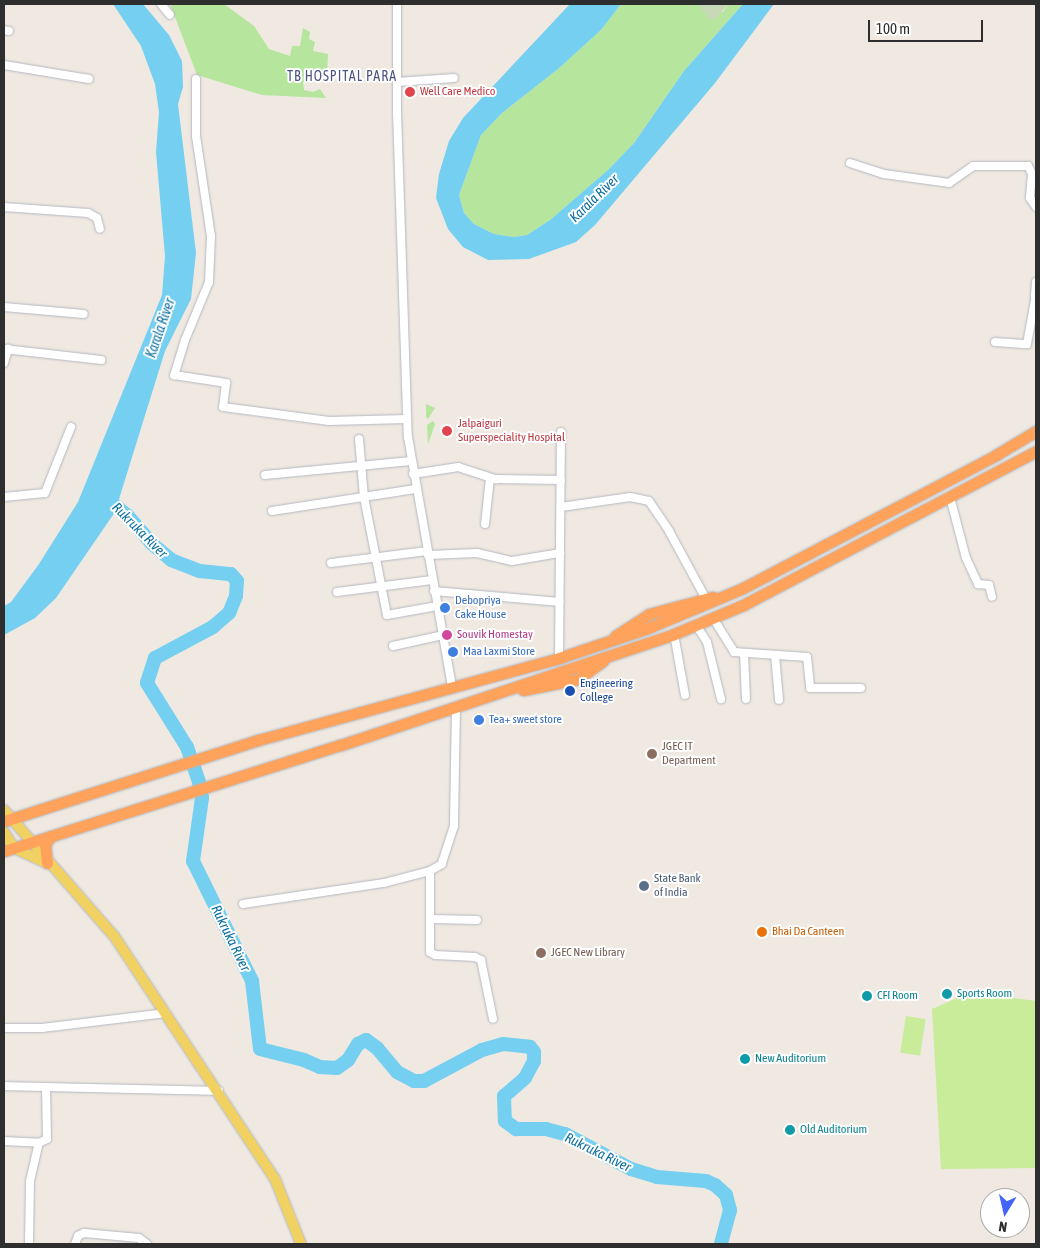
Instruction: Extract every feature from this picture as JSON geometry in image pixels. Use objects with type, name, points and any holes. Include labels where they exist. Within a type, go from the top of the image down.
[{"type":"highway","points":[[9,819],[234,748],[559,658],[608,642],[733,593],[979,464],[1036,431]]},
{"type":"highway","points":[[9,849],[503,692],[674,634],[714,618],[1036,451]]},
{"type":"highway","points":[[608,642],[649,614],[733,593]]},
{"type":"highway","points":[[452,688],[456,707]]},
{"type":"highway","points":[[47,863],[45,844],[51,836]]},
{"type":"main road","points":[[4,810],[9,819],[33,841],[47,863],[114,936],[219,1091],[275,1179],[300,1244]]},
{"type":"main road","points":[[4,832],[9,849],[47,863]]},
{"type":"street","points":[[161,4],[170,15]]},
{"type":"street","points":[[397,4],[397,82],[407,419],[412,474],[452,688]]},
{"type":"street","points":[[4,65],[89,78]]},
{"type":"street","points":[[397,82],[454,78]]},
{"type":"street","points":[[196,79],[196,136],[211,236],[209,282],[174,375],[226,384],[223,407],[329,421],[407,419]]},
{"type":"street","points":[[850,162],[884,174],[949,183],[973,166],[1028,166],[1032,174],[1030,198],[1036,207]]},
{"type":"street","points":[[4,207],[88,213],[97,218],[100,229]]},
{"type":"street","points":[[995,342],[1027,344],[1036,296],[1036,282]]},
{"type":"street","points":[[4,307],[84,314]]},
{"type":"street","points":[[4,363],[6,349],[101,360]]},
{"type":"street","points":[[4,497],[46,493],[71,427]]},
{"type":"street","points":[[559,658],[561,432]]},
{"type":"street","points":[[359,439],[364,497],[379,585],[387,615],[437,606]]},
{"type":"street","points":[[265,475],[411,460]]},
{"type":"street","points":[[412,474],[458,467],[490,478],[561,480]]},
{"type":"street","points":[[485,524],[490,478]]},
{"type":"street","points":[[272,511],[416,489]]},
{"type":"street","points":[[950,496],[966,558],[978,584],[989,585],[992,597]]},
{"type":"street","points":[[561,507],[630,498],[649,501],[670,531],[706,599]]},
{"type":"street","points":[[331,563],[374,557],[427,553],[477,553],[512,561],[560,553]]},
{"type":"street","points":[[337,592],[379,585],[432,580]]},
{"type":"street","points":[[434,591],[560,602]]},
{"type":"street","points":[[714,618],[734,652],[807,657],[810,688],[861,688]]},
{"type":"street","points":[[696,625],[707,642],[721,699]]},
{"type":"street","points":[[674,634],[684,695]]},
{"type":"street","points":[[393,646],[442,635]]},
{"type":"street","points":[[744,653],[746,699]]},
{"type":"street","points":[[775,655],[778,700]]},
{"type":"street","points":[[243,904],[384,883],[430,871],[442,864],[454,826],[456,707]]},
{"type":"street","points":[[430,871],[428,896],[432,918],[432,954],[476,956],[481,960],[493,1019]]},
{"type":"street","points":[[432,918],[477,920]]},
{"type":"street","points":[[4,1028],[60,1027],[166,1013]]},
{"type":"street","points":[[4,1086],[219,1091]]},
{"type":"street","points":[[29,1244],[30,1180],[39,1143],[48,1136],[46,1087]]},
{"type":"street","points":[[4,1140],[39,1143]]},
{"type":"street","points":[[75,1244],[78,1236],[84,1234],[139,1238],[147,1244]]},
{"type":"green space","points":[[170,4],[224,4],[254,26],[269,49],[290,56],[292,46],[300,46],[303,28],[310,32],[309,39],[315,42],[313,51],[328,54],[327,73],[311,75],[303,82],[304,90],[313,92],[320,89],[326,98],[262,95],[197,75]]},
{"type":"green space","points":[[621,4],[698,4],[723,12],[728,4],[743,4],[684,71],[634,143],[608,170],[550,220],[527,235],[514,237],[494,234],[474,224],[464,213],[459,195],[481,135],[502,113],[558,69],[601,30]]},
{"type":"green space","points":[[698,4],[728,4],[717,18],[710,20]]},
{"type":"green space","points":[[426,404],[435,408],[428,419],[426,417]]},
{"type":"green space","points":[[433,421],[435,424],[428,444],[427,425]]},
{"type":"green space","points":[[970,992],[1036,1001],[1036,1168],[941,1169],[932,1009]]},
{"type":"green space","points":[[906,1016],[926,1019],[920,1056],[900,1053]]},
{"type":"water","name":"Karala River","points":[[113,4],[143,4],[169,35],[182,61],[183,87],[178,104],[196,253],[191,299],[165,351],[115,512],[56,598],[35,618],[4,635],[4,606],[11,602],[39,564],[78,502],[162,295],[165,256],[156,152],[159,112],[155,84],[141,46]]},
{"type":"water","name":"Karala River","points":[[570,4],[621,4],[601,30],[558,69],[502,113],[481,135],[459,195],[464,213],[474,224],[494,234],[514,237],[527,235],[550,220],[608,170],[634,143],[684,71],[743,4],[774,4],[715,83],[595,225],[576,242],[529,259],[488,260],[463,247],[448,229],[436,198],[439,174],[449,141],[463,118]]},
{"type":"waterway","name":"Rukruka River","points":[[104,496],[127,515],[151,543],[171,560],[200,571],[231,574],[237,581],[236,596],[229,613],[213,627],[155,658],[147,683],[187,747],[199,782],[202,798],[193,861],[252,981],[260,1049],[304,1060],[320,1067],[337,1068],[348,1060],[358,1044],[366,1040],[377,1048],[397,1072],[414,1081],[424,1081],[482,1050],[503,1044],[530,1047],[534,1052],[534,1061],[525,1078],[504,1096],[505,1121],[516,1129],[546,1129],[565,1134],[631,1169],[657,1177],[706,1181],[715,1185],[726,1195],[730,1210],[721,1244]]},
{"type":"place","name":"Well Care Medico","points":[[410,92]]},
{"type":"place","name":"Jalpaiguri Superspeciality Hospital","points":[[447,431]]},
{"type":"place","name":"Debopriya Cake House","points":[[445,608]]},
{"type":"place","name":"Souvik Homestay","points":[[447,635]]},
{"type":"place","name":"Maa Laxmi Store","points":[[453,652]]},
{"type":"place","name":"Engineering College","points":[[570,691]]},
{"type":"place","name":"Tea+ sweet store","points":[[479,720]]},
{"type":"place","name":"JGEC IT Department","points":[[652,754]]},
{"type":"place","name":"State Bank of India","points":[[644,886]]},
{"type":"place","name":"Bhai Da Canteen","points":[[762,932]]},
{"type":"place","name":"JGEC New Library","points":[[541,953]]},
{"type":"place","name":"Sports Room","points":[[947,994]]},
{"type":"place","name":"CFI Room","points":[[867,996]]},
{"type":"place","name":"New Auditorium","points":[[745,1059]]},
{"type":"place","name":"Old Auditorium","points":[[790,1130]]},
{"type":"district","name":"TB HOSPITAL PARA","points":[[342,76]]}]
